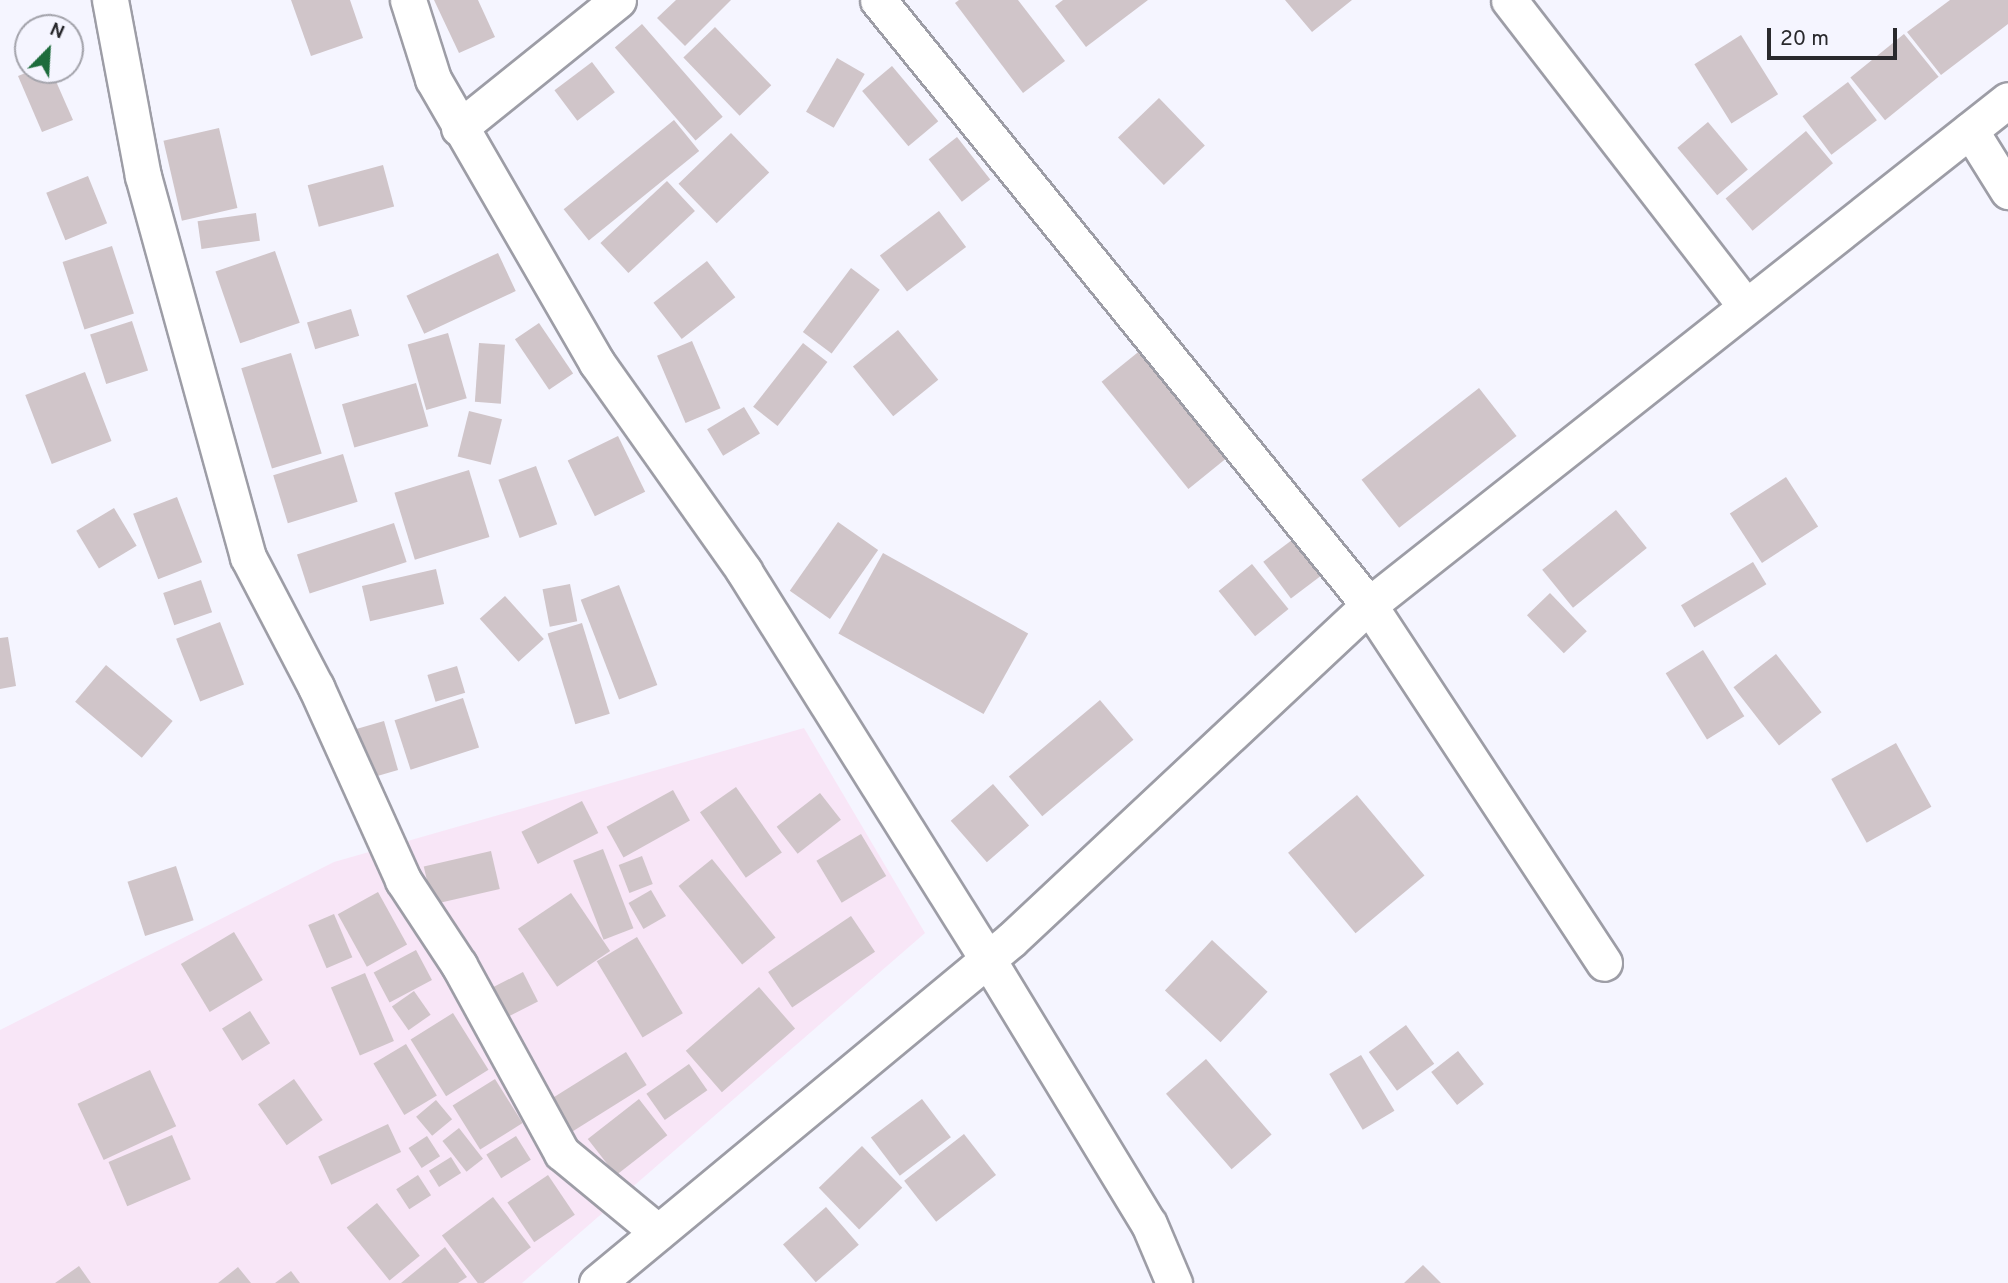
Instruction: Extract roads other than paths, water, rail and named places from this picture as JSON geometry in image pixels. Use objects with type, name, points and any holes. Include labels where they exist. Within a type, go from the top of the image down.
[{"type":"street","points":[[110,0],[143,176],[248,557],[316,687],[403,880],[459,965],[562,1153],[658,1232]]},
{"type":"street","points":[[408,0],[433,79],[597,363],[744,571],[987,958],[1149,1224],[1174,1283]]},
{"type":"street","points":[[459,128],[618,0]]},
{"type":"street","points":[[878,0],[1369,605],[1604,963]]},
{"type":"street","points":[[1509,0],[1745,305]]},
{"type":"street","points":[[597,1283],[1011,940],[1369,605],[1745,305],[2008,100]]},
{"type":"street","points":[[1970,130],[2008,191]]}]
